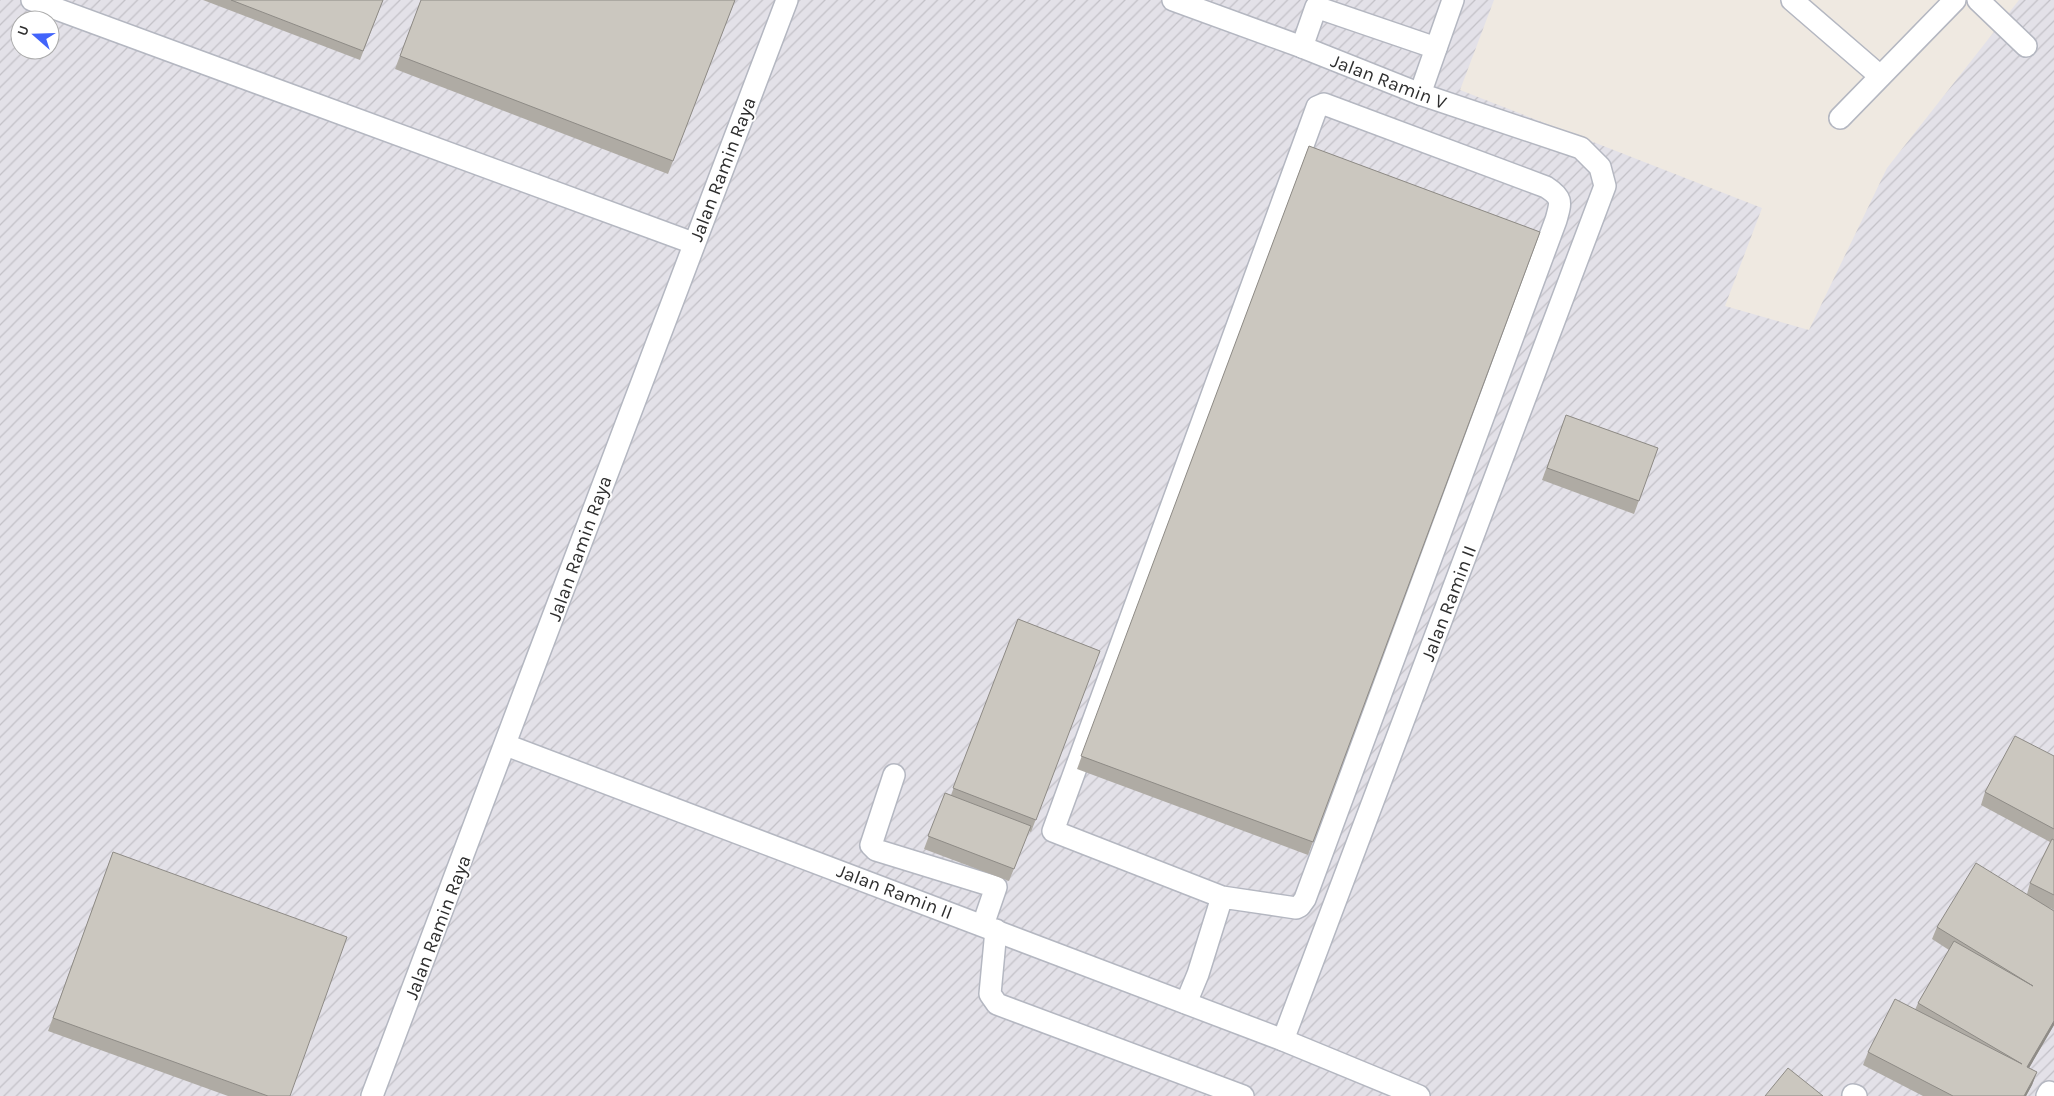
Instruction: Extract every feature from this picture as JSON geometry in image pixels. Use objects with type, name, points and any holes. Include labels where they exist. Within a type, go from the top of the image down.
[{"type":"lane","points":[[32,0],[693,243]]},
{"type":"lane","name":"Jalan Ramin Raya","points":[[372,1096],[506,745],[693,243],[787,0]]},
{"type":"lane","name":"Jalan Ramin V","points":[[1173,0],[1302,47],[1420,94],[1581,148],[1600,167]]},
{"type":"lane","points":[[1420,94],[1453,0]]},
{"type":"lane","points":[[1792,0],[1880,76]]},
{"type":"lane","points":[[1840,118],[1955,0]]},
{"type":"lane","points":[[1978,0],[2026,46]]},
{"type":"lane","points":[[1302,47],[1316,8],[1436,48]]},
{"type":"lane","points":[[1324,104],[1538,184],[1557,194],[1560,203],[1552,230],[1305,898],[1300,906],[1296,908],[1222,897],[1053,831],[1317,106],[1324,104]]},
{"type":"lane","name":"Jalan Ramin II","points":[[1283,1040],[1605,186],[1600,167]]},
{"type":"lane","name":"Jalan Ramin II","points":[[506,745],[1283,1040],[1419,1096]]},
{"type":"lane","points":[[894,775],[872,842],[873,848],[1004,890],[989,927],[990,994],[997,1004],[1243,1096]]},
{"type":"lane","points":[[1186,1003],[1198,974],[1222,897]]},
{"type":"shaded area","points":[[0,0],[1494,0],[1460,90],[1762,208],[1725,306],[1809,330],[1887,168],[2019,0],[2054,0],[2054,1096],[0,1096]]},
{"type":"building","points":[[231,0],[383,0],[363,51]]},
{"type":"building","points":[[421,0],[735,0],[673,161],[400,56]]},
{"type":"building","points":[[1309,146],[1540,232],[1313,842],[1081,756]]},
{"type":"building","points":[[1566,415],[1658,448],[1639,501],[1547,468]]},
{"type":"building","points":[[1018,619],[1100,651],[1036,820],[953,788]]},
{"type":"building","points":[[2015,736],[2054,756],[2054,829],[1985,792]]},
{"type":"building","points":[[945,793],[1031,826],[1014,869],[928,836]]},
{"type":"building","points":[[2052,839],[2054,840],[2054,895],[2030,883]]},
{"type":"building","points":[[113,852],[347,937],[290,1096],[268,1096],[53,1018]]},
{"type":"building","points":[[1976,863],[2054,911],[2054,1021],[2027,1067],[2037,1072],[2024,1096],[1953,1096],[1868,1052],[1895,999],[2022,1064],[1918,1003],[1954,941],[2033,986],[1937,927]]},
{"type":"building","points":[[1788,1068],[1823,1096],[1765,1096]]}]
